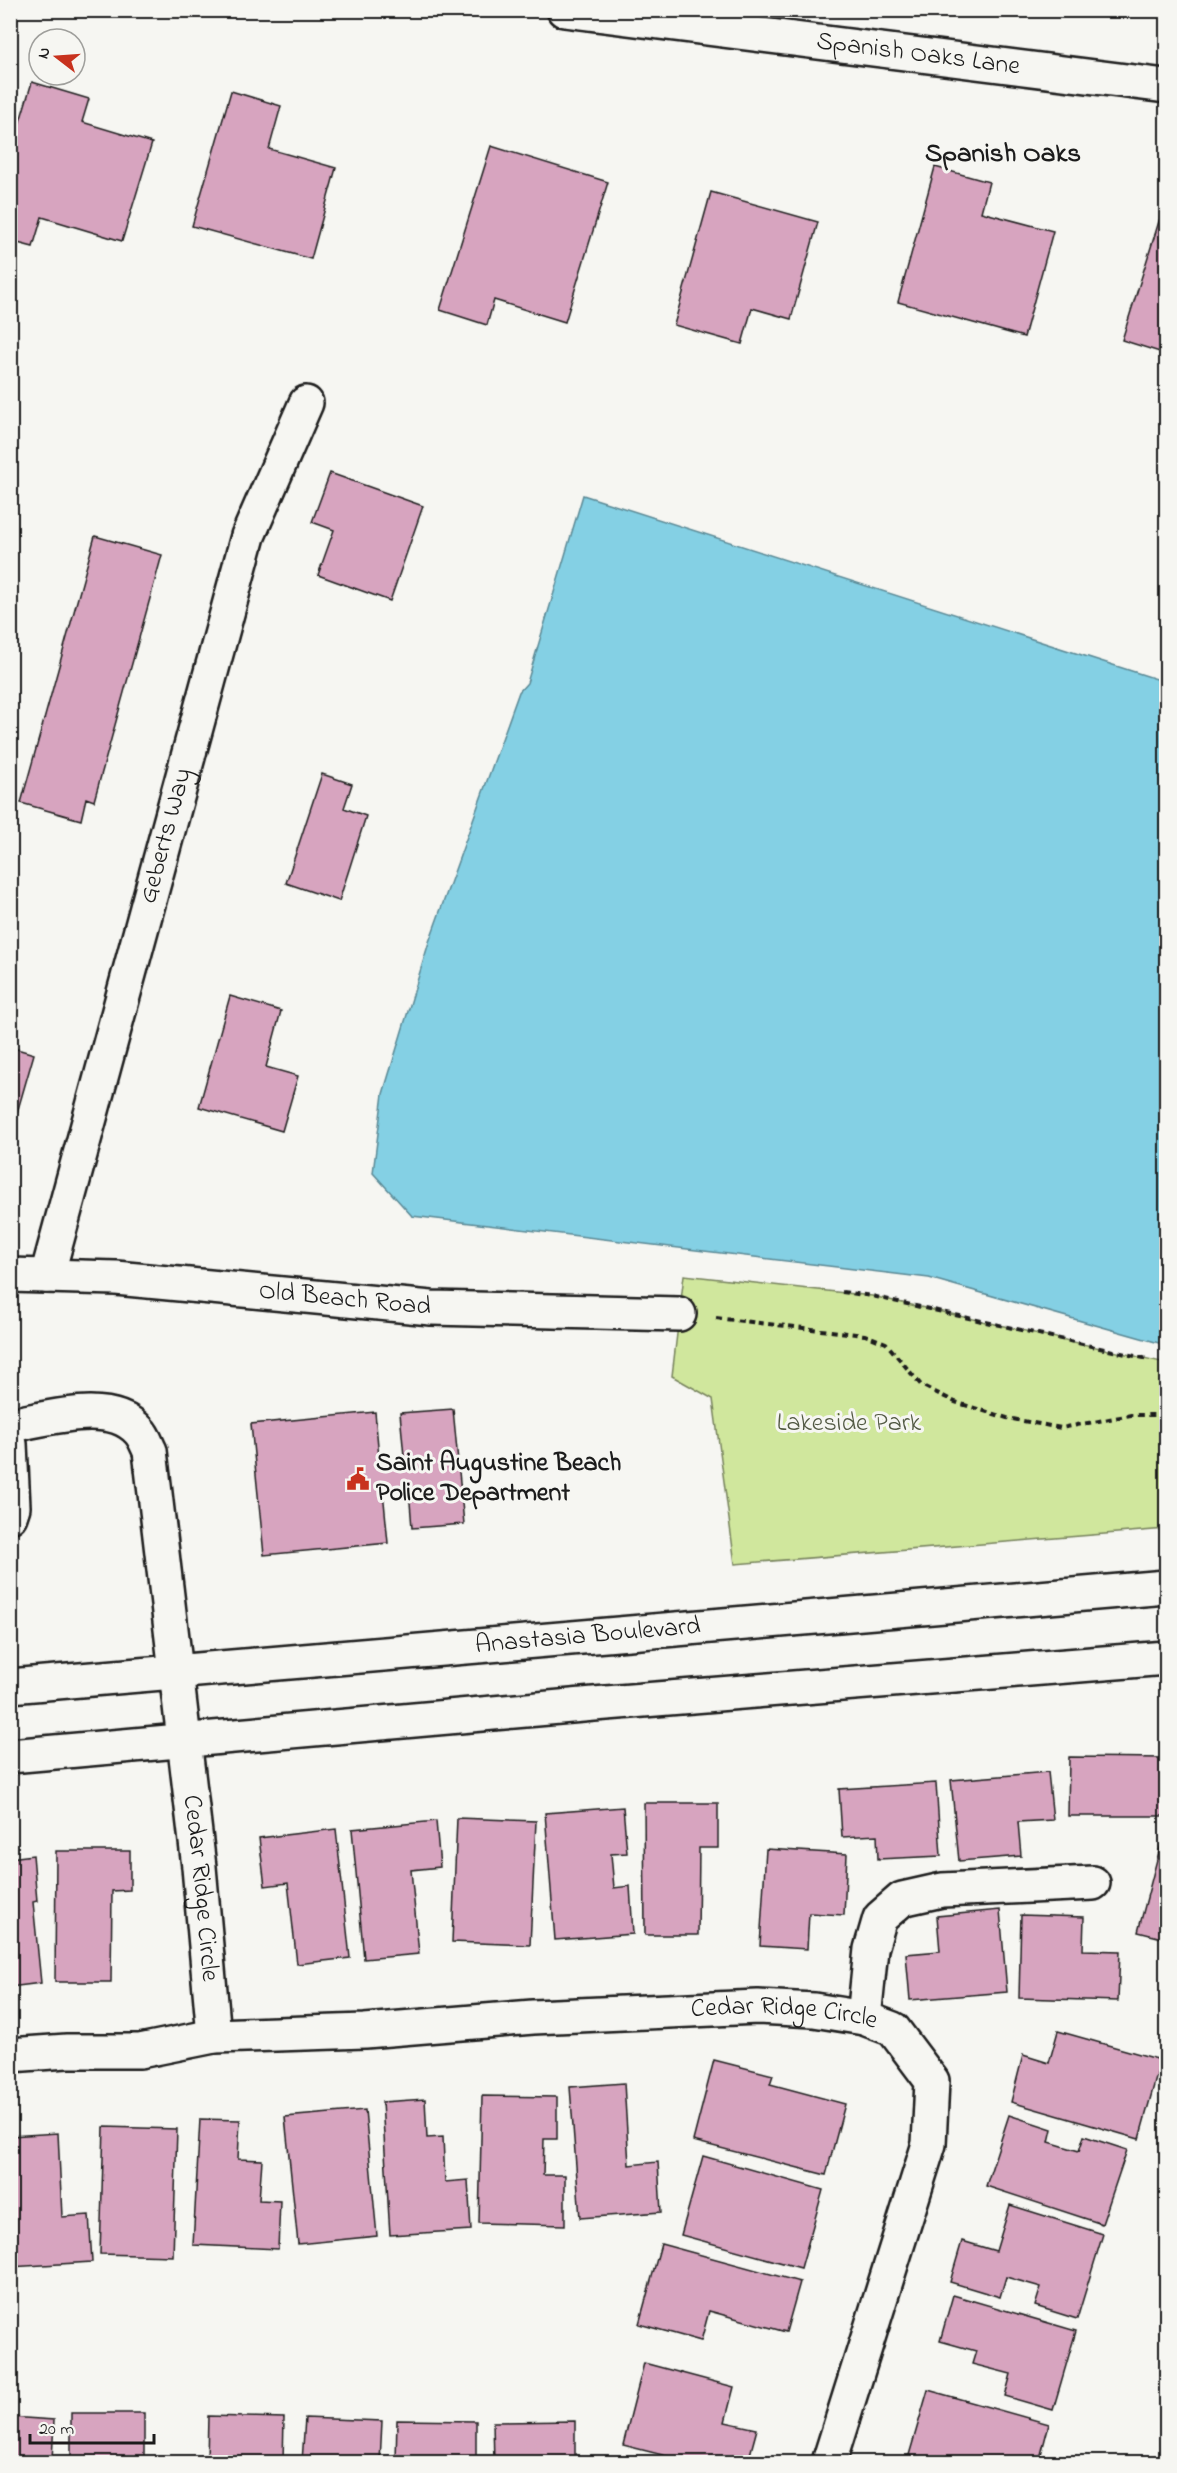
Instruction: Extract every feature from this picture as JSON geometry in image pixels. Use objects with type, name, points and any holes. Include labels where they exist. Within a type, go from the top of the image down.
[{"type":"street","name":"Spanish Oaks Lane","points":[[564,10],[1167,86]]},
{"type":"street","name":"Geberts Way","points":[[47,1276],[248,536],[306,403]]},
{"type":"street","name":"Old Beach Road","points":[[10,1275],[116,1278],[431,1308],[679,1314]]},
{"type":"street","name":"Cedar Ridge Circle","points":[[10,1425],[94,1412],[119,1416],[139,1430],[150,1451],[199,1867],[214,2036]]},
{"type":"street","points":[[10,1444],[12,1507],[10,1516]]},
{"type":"street","name":"Anastasia Boulevard","points":[[10,1686],[1167,1587]]},
{"type":"street","points":[[10,1756],[594,1704],[1167,1658]]},
{"type":"street","points":[[864,2018],[871,1949],[880,1918],[902,1899],[942,1890],[1093,1883]]},
{"type":"street","name":"Cedar Ridge Circle","points":[[10,2055],[67,2051],[140,2050],[214,2036],[365,2031],[533,2018],[758,2007],[814,2010],[864,2018],[893,2030],[932,2081],[929,2144],[829,2463]]},
{"type":"path","points":[[842,1292],[872,1296],[1148,1359]]},
{"type":"path","points":[[679,1314],[865,1335],[886,1343],[921,1385],[955,1402],[1016,1420],[1061,1428],[1131,1415],[1167,1414]]},
{"type":"green space","name":"Lakeside Park","points":[[684,1275],[872,1296],[1166,1363],[1166,1529],[735,1564],[713,1399],[672,1376]]},
{"type":"water","points":[[583,495],[1166,682],[1166,1345],[929,1278],[412,1216],[373,1173],[383,1094],[429,942],[519,692],[527,683]]},
{"type":"building","points":[[30,87],[49,87],[89,99],[82,122],[152,143],[122,241],[42,217],[33,247],[10,241],[10,154]]},
{"type":"building","points":[[231,91],[281,106],[269,149],[336,168],[311,259],[192,226]]},
{"type":"building","points":[[491,146],[608,182],[565,322],[494,300],[487,325],[440,310]]},
{"type":"building","points":[[935,167],[989,182],[981,212],[1053,231],[1024,337],[898,302]]},
{"type":"building","points":[[711,192],[818,222],[791,319],[752,308],[742,344],[674,325]]},
{"type":"building","points":[[1161,215],[1166,217],[1166,354],[1122,340]]},
{"type":"building","points":[[330,473],[423,506],[390,601],[318,575],[334,530],[312,522]]},
{"type":"building","points":[[95,536],[162,555],[94,801],[86,798],[81,820],[21,803]]},
{"type":"building","points":[[322,774],[352,784],[344,808],[366,816],[339,901],[286,883]]},
{"type":"building","points":[[230,996],[281,1011],[266,1067],[298,1076],[282,1131],[199,1107]]},
{"type":"building","points":[[10,1047],[34,1054],[10,1137]]},
{"type":"building","name":"Saint Augustine Beach Police Department","points":[[453,1409],[464,1524],[412,1528],[409,1489],[383,1491],[388,1543],[264,1555],[251,1424],[375,1412],[380,1469],[405,1467],[400,1413]]},
{"type":"building","points":[[1069,1757],[1166,1758],[1166,1816],[1068,1816]]},
{"type":"building","points":[[1048,1772],[1053,1820],[1018,1822],[1021,1856],[959,1861],[951,1780]]},
{"type":"building","points":[[936,1783],[941,1856],[878,1859],[877,1835],[842,1837],[839,1789]]},
{"type":"building","points":[[644,1803],[718,1803],[718,1848],[699,1848],[698,1935],[645,1935]]},
{"type":"building","points":[[623,1807],[627,1853],[611,1854],[614,1888],[630,1886],[633,1934],[555,1940],[545,1813]]},
{"type":"building","points":[[457,1818],[536,1821],[530,1945],[452,1942]]},
{"type":"building","points":[[436,1821],[440,1867],[411,1870],[419,1954],[364,1959],[352,1829]]},
{"type":"building","points":[[336,1829],[350,1958],[297,1964],[288,1883],[265,1886],[259,1838]]},
{"type":"building","points":[[1161,1844],[1166,1845],[1166,1939],[1138,1932]]},
{"type":"building","points":[[766,1849],[847,1854],[844,1915],[809,1913],[807,1949],[760,1946]]},
{"type":"building","points":[[56,1851],[130,1851],[130,1890],[112,1891],[111,1982],[55,1982]]},
{"type":"building","points":[[33,1855],[37,1901],[33,1902],[41,1983],[10,1987],[10,1858]]},
{"type":"building","points":[[1000,1910],[1007,1992],[910,2000],[906,1954],[940,1951],[937,1916]]},
{"type":"building","points":[[1021,1915],[1084,1917],[1083,1950],[1120,1951],[1118,2001],[1019,1998]]},
{"type":"building","points":[[1058,2031],[1161,2060],[1139,2139],[1011,2102],[1023,2055],[1049,2063]]},
{"type":"building","points":[[714,2060],[773,2075],[770,2084],[845,2104],[826,2175],[693,2141]]},
{"type":"building","points":[[624,2083],[629,2165],[658,2162],[661,2212],[580,2218],[570,2087]]},
{"type":"building","points":[[482,2096],[557,2097],[557,2139],[544,2139],[543,2175],[565,2175],[565,2225],[479,2223]]},
{"type":"building","points":[[425,2099],[427,2138],[443,2137],[445,2182],[468,2180],[471,2230],[390,2235],[382,2102]]},
{"type":"building","points":[[365,2110],[377,2236],[298,2244],[285,2117]]},
{"type":"building","points":[[1009,2115],[1052,2129],[1049,2142],[1079,2151],[1084,2136],[1127,2150],[1102,2224],[986,2186]]},
{"type":"building","points":[[200,2119],[240,2120],[238,2159],[262,2160],[259,2200],[280,2201],[278,2249],[193,2245]]},
{"type":"building","points":[[104,2127],[177,2129],[173,2256],[100,2254]]},
{"type":"building","points":[[58,2133],[62,2217],[89,2215],[92,2262],[10,2267],[10,2136]]},
{"type":"building","points":[[703,2156],[823,2190],[801,2268],[681,2235]]},
{"type":"building","points":[[1010,2205],[1103,2234],[1077,2319],[1035,2306],[1041,2287],[1006,2277],[1000,2297],[950,2282],[962,2241],[996,2251]]},
{"type":"building","points":[[661,2244],[800,2282],[786,2332],[709,2311],[701,2341],[639,2324]]},
{"type":"building","points":[[953,2295],[1076,2331],[1053,2410],[1005,2396],[1011,2374],[972,2364],[976,2351],[940,2341]]},
{"type":"building","points":[[644,2363],[734,2387],[725,2422],[757,2429],[748,2462],[690,2462],[623,2445]]},
{"type":"building","points":[[928,2390],[1049,2424],[1039,2462],[907,2462]]},
{"type":"building","points":[[71,2413],[144,2413],[144,2462],[71,2462]]},
{"type":"building","points":[[208,2416],[284,2418],[283,2462],[207,2462]]},
{"type":"building","points":[[10,2417],[54,2420],[52,2461],[10,2462]]},
{"type":"building","points":[[305,2418],[382,2421],[380,2462],[302,2462]]},
{"type":"building","points":[[397,2420],[476,2421],[476,2462],[396,2462]]},
{"type":"building","points":[[575,2421],[575,2462],[494,2462],[493,2422]]},
{"type":"place","name":"Saint Augustine Beach Police Department","points":[[358,1479]]},
{"type":"district","name":"Spanish Oaks","points":[[1003,154]]}]
